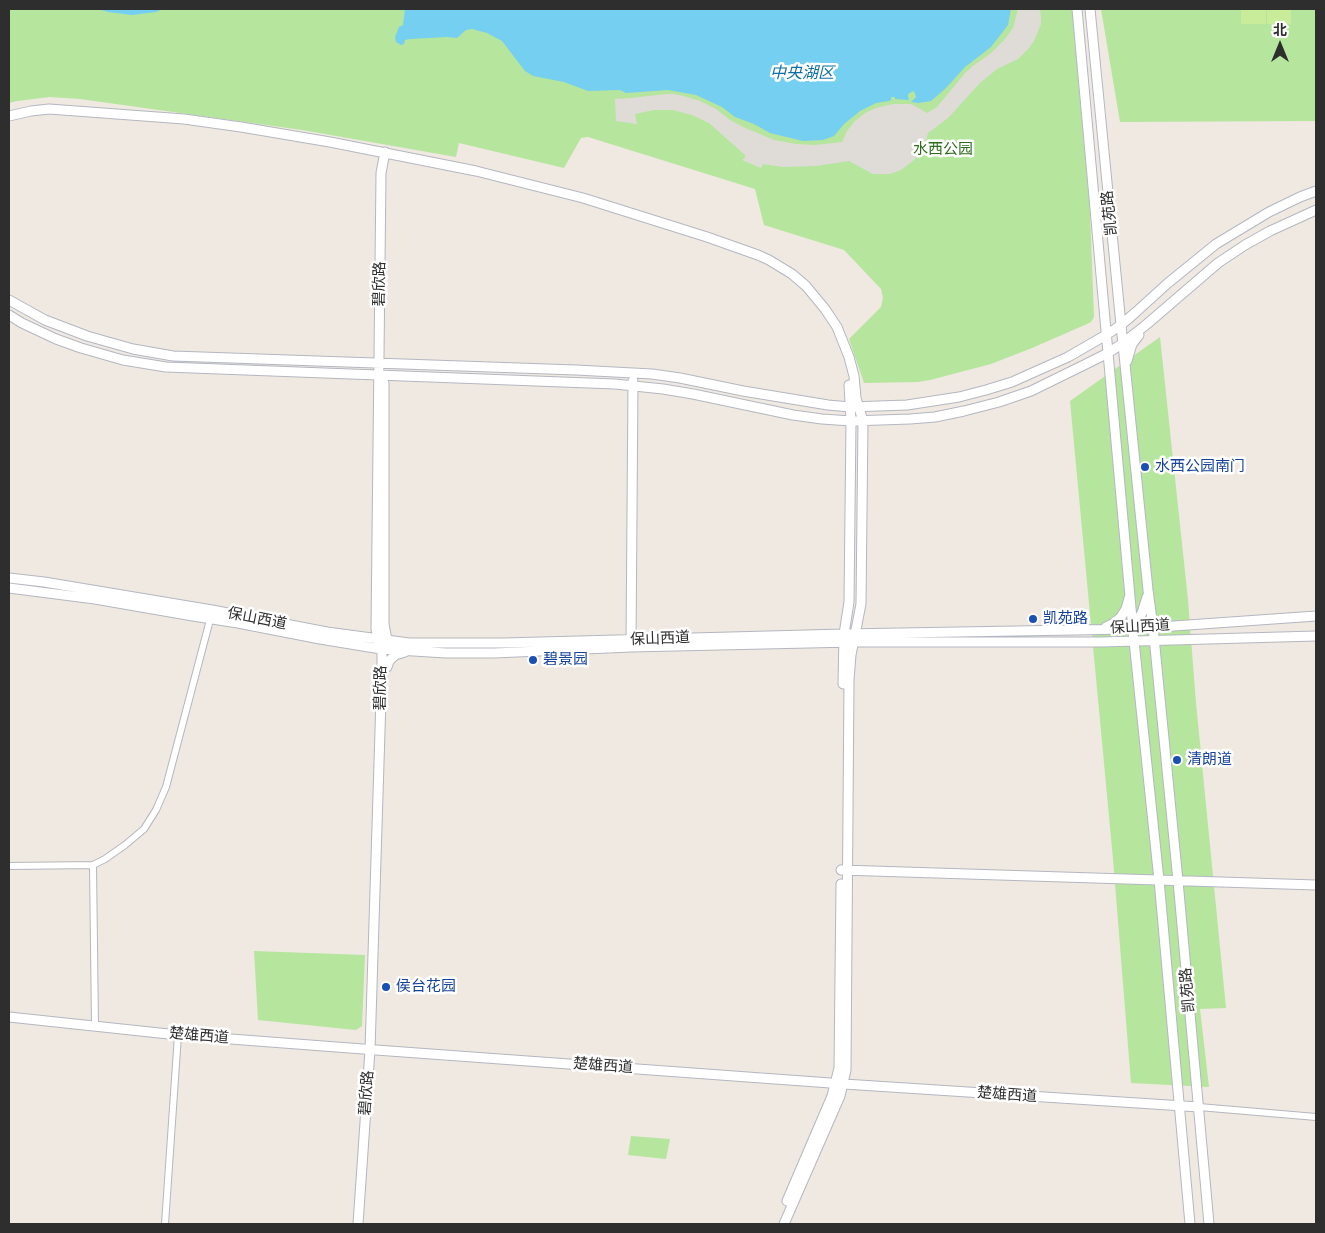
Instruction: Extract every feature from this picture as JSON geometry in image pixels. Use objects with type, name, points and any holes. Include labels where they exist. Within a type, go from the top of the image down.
[{"type":"main road","name":"凯苑路","points":[[1077,9],[1134,641],[1159,880],[1190,1224]]},
{"type":"main road","name":"凯苑路","points":[[1090,9],[1121,324],[1121,342],[1126,373],[1153,627],[1178,881],[1209,1224]]},
{"type":"main road","points":[[9,118],[50,112],[184,122],[476,171],[583,198],[707,237],[769,260],[792,274],[806,286],[837,327],[849,357],[854,376],[856,398],[851,421],[849,602],[844,638],[844,870]]},
{"type":"main road","name":"碧欣路","points":[[363,1224],[373,1050],[384,652],[376,629],[385,173],[387,155]]},
{"type":"main road","points":[[9,300],[45,320],[87,336],[153,354],[652,374],[802,402],[855,407],[907,405],[959,397],[986,390],[1012,382],[1068,357],[1121,324],[1216,244],[1269,212],[1316,191]]},
{"type":"main road","points":[[9,315],[22,323],[81,348],[123,360],[189,369],[603,383],[693,394],[822,419],[863,421],[935,417],[999,402],[1038,388],[1108,353],[1147,324],[1225,259],[1270,230],[1316,210]]},
{"type":"main road","points":[[1111,382],[1114,363],[1126,327],[1136,312]]},
{"type":"main road","points":[[1126,373],[1132,344],[1147,324]]},
{"type":"main road","points":[[631,644],[633,373]]},
{"type":"main road","points":[[784,1224],[840,1096],[839,1068],[848,680],[861,604],[863,421],[855,407]]},
{"type":"main road","name":"保山西道","points":[[9,578],[44,582],[211,614],[238,623],[295,634],[359,641],[384,652]]},
{"type":"main road","name":"保山西道","points":[[9,588],[211,614]]},
{"type":"main road","points":[[1101,642],[1119,637],[1133,628],[1144,608],[1148,590]]},
{"type":"main road","points":[[1101,629],[1114,623],[1121,617],[1126,608],[1130,591]]},
{"type":"main road","name":"保山西道","points":[[854,638],[1133,628],[1316,616]]},
{"type":"main road","name":"保山西道","points":[[409,647],[481,643],[631,644],[844,638],[1101,642],[1316,636]]},
{"type":"main road","points":[[359,641],[375,653],[380,660],[384,652],[398,645],[409,647]]},
{"type":"main road","points":[[384,652],[389,661],[409,647]]},
{"type":"main road","points":[[844,870],[1316,885]]},
{"type":"main road","name":"楚雄西道","points":[[9,1017],[178,1035],[373,1050],[1198,1107]]},
{"type":"main road","name":"碧欣路","points":[[358,1224],[373,1050]]},
{"type":"main road","points":[[778,1224],[832,1096],[840,1083]]},
{"type":"street","points":[[9,866],[93,865],[126,846],[144,829],[156,810],[166,788],[211,614]]},
{"type":"street","points":[[93,865],[95,1026]]},
{"type":"street","points":[[165,1224],[178,1035]]},
{"type":"street","points":[[1198,1107],[1316,1117]]},
{"type":"green space","name":"水西公园","points":[[9,9],[1072,9],[1090,211],[1094,317],[1087,324],[991,364],[918,382],[864,383],[849,339],[881,307],[883,298],[881,289],[844,250],[764,225],[755,189],[588,137],[581,138],[564,168],[459,143],[456,157],[302,130],[80,99],[50,97],[9,103]]},
{"type":"green space","points":[[1101,9],[1316,9],[1316,121],[1120,122]]},
{"type":"green space","points":[[1241,9],[1266,9],[1266,24],[1241,24]]},
{"type":"green space","points":[[1267,9],[1291,9],[1291,24],[1267,24]]},
{"type":"green space","points":[[1160,337],[1188,600],[1196,703],[1226,1008],[1200,1009],[1209,1087],[1131,1083],[1113,859],[1070,401]]},
{"type":"green space","points":[[254,951],[365,955],[362,1026],[356,1030],[258,1020]]},
{"type":"green space","points":[[631,1136],[670,1139],[666,1159],[628,1155]]},
{"type":"shaded area","points":[[1018,9],[1040,9],[1041,24],[1029,48],[1018,59],[997,69],[980,83],[948,118],[928,133],[924,148],[914,160],[901,170],[890,174],[873,174],[849,161],[816,166],[783,167],[763,164],[761,168],[742,160],[745,158],[745,155],[709,123],[692,115],[673,110],[654,110],[635,114],[637,124],[616,121],[615,99],[674,94],[700,101],[743,127],[774,140],[815,145],[842,142],[847,131],[855,121],[865,113],[876,108],[893,104],[910,104],[927,113],[937,107],[965,73],[991,53],[1005,39],[1013,28]]},
{"type":"water","points":[[98,9],[163,9],[156,12],[132,15]]},
{"type":"water","name":"中央湖区","points":[[405,9],[1011,9],[1008,25],[991,47],[965,67],[931,101],[911,102],[916,97],[913,91],[908,94],[908,100],[891,97],[889,101],[876,103],[860,111],[844,124],[834,136],[823,140],[803,141],[770,133],[754,124],[735,117],[722,107],[696,95],[668,90],[626,93],[620,90],[588,91],[564,82],[533,76],[525,71],[502,41],[487,33],[472,29],[466,30],[457,38],[410,39],[405,40],[404,44],[401,45],[396,42],[395,37],[399,27],[403,25]]},
{"type":"place","name":"水西公园南门","points":[[1145,467]]},
{"type":"place","name":"凯苑路","points":[[1033,619]]},
{"type":"place","name":"碧景园","points":[[533,660]]},
{"type":"place","name":"清朗道","points":[[1177,760]]},
{"type":"place","name":"侯台花园","points":[[386,987]]}]
